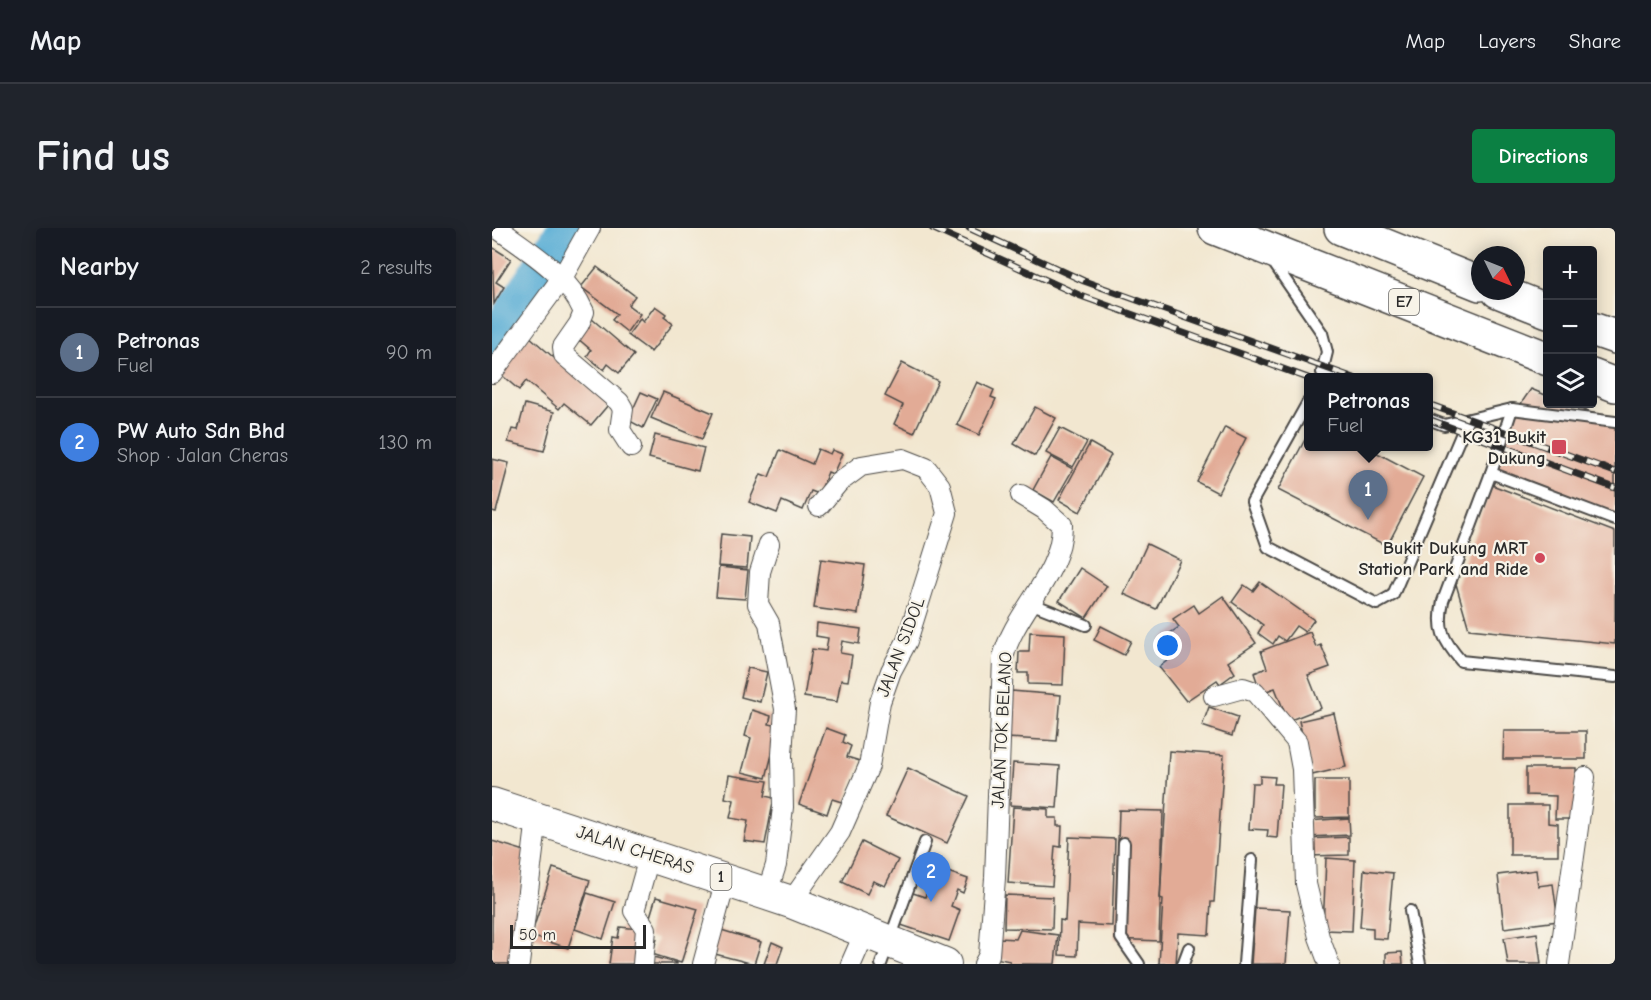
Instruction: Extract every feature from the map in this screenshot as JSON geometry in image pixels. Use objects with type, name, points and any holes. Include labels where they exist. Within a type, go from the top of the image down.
[{"type":"highway","name":"E7","points":[[1215,228],[1543,357]]},
{"type":"highway","points":[[1341,228],[1471,280]]},
{"type":"highway","points":[[1520,300],[1543,309]]},
{"type":"highway","points":[[1597,327],[1615,330]]},
{"type":"highway","points":[[1597,328],[1615,337]]},
{"type":"highway","points":[[1597,378],[1615,385]]},
{"type":"main road","name":"JALAN CHERAS","points":[[492,804],[726,879],[779,898],[879,946],[945,964]]},
{"type":"street","points":[[497,228],[559,275],[578,298],[584,312],[563,347],[564,356],[619,402],[623,409],[620,430],[631,447]]},
{"type":"street","points":[[492,373],[590,228]]},
{"type":"street","name":"JALAN SIDOL","points":[[779,898],[840,832],[869,766],[880,702],[891,671],[907,641],[947,513],[940,486],[926,468],[903,459],[861,466],[838,483],[819,506]]},
{"type":"street","name":"JALAN TOK BELANO","points":[[984,964],[989,955],[995,878],[1003,658],[1008,639],[1058,557],[1062,525],[1044,509],[1020,495]]},
{"type":"street","points":[[769,544],[760,572],[758,604],[769,623],[785,708],[782,755],[783,807],[776,865],[779,898]]},
{"type":"street","points":[[1214,696],[1243,688],[1255,692],[1297,742],[1302,769],[1306,884],[1319,937],[1329,964]]},
{"type":"street","points":[[1559,964],[1585,777]]},
{"type":"street","points":[[519,964],[537,818]]},
{"type":"street","points":[[643,964],[646,929],[634,911],[650,854]]},
{"type":"street","points":[[703,964],[726,879]]},
{"type":"street","points":[[851,964],[879,946]]},
{"type":"lane","points":[[1261,246],[1322,333],[1327,352],[1322,373]]},
{"type":"lane","points":[[1304,409],[1252,502],[1269,547],[1377,604],[1393,595],[1467,421]]},
{"type":"lane","points":[[1512,409],[1491,473],[1443,601],[1439,621],[1447,645],[1461,661],[1615,677]]},
{"type":"lane","points":[[1433,421],[1444,425],[1512,409],[1615,422]]},
{"type":"lane","points":[[1491,473],[1615,520]]},
{"type":"lane","points":[[1030,603],[1086,625]]},
{"type":"lane","points":[[879,946],[925,842]]},
{"type":"lane","points":[[1124,843],[1121,938],[1139,964]]},
{"type":"lane","points":[[1244,964],[1252,860]]},
{"type":"lane","points":[[1410,911],[1420,964]]},
{"type":"lane","points":[[1183,964],[1190,948]]},
{"type":"building","points":[[492,247],[511,259],[496,282],[504,287],[494,304]]},
{"type":"building","points":[[597,267],[635,296],[628,305],[640,314],[627,332],[612,320],[617,314],[581,287]]},
{"type":"building","points":[[655,306],[666,314],[664,317],[673,324],[651,352],[628,335],[640,319],[643,322]]},
{"type":"building","points":[[592,319],[634,355],[619,373],[608,364],[604,370],[587,356],[591,350],[576,337]]},
{"type":"building","points":[[529,336],[608,405],[591,425],[564,403],[559,409],[526,381],[519,390],[498,372]]},
{"type":"building","points":[[902,363],[938,381],[914,433],[894,424],[903,405],[885,396]]},
{"type":"building","points":[[977,382],[994,390],[991,397],[996,399],[979,435],[957,425]]},
{"type":"building","name":"KG31 Bukit Dukung","points":[[1531,389],[1543,394],[1543,408],[1578,408],[1615,422],[1615,521],[1497,472],[1511,418]]},
{"type":"building","points":[[641,392],[657,399],[643,428],[628,420]]},
{"type":"building","points":[[663,392],[713,413],[702,439],[651,418]]},
{"type":"building","points":[[525,404],[554,412],[544,451],[508,442],[512,429],[518,430]]},
{"type":"building","points":[[1035,407],[1056,418],[1035,456],[1014,444]]},
{"type":"building","points":[[1225,427],[1246,438],[1218,493],[1197,482]]},
{"type":"building","points":[[1060,428],[1087,442],[1073,467],[1046,453]]},
{"type":"building","points":[[655,435],[704,448],[698,471],[649,458]]},
{"type":"building","points":[[1304,441],[1304,451],[1374,451],[1423,477],[1387,546],[1278,490]]},
{"type":"building","points":[[1090,443],[1111,455],[1080,512],[1059,500]]},
{"type":"building","points":[[818,449],[830,454],[832,450],[842,454],[833,474],[828,472],[819,494],[811,491],[803,510],[782,501],[777,513],[749,502],[761,474],[769,477],[780,450],[812,464]]},
{"type":"building","points":[[1051,457],[1073,469],[1054,502],[1033,490]]},
{"type":"building","points":[[492,459],[509,463],[496,512],[492,511]]},
{"type":"building","name":"Bukit Dukung MRT Station Park and Ride","points":[[1492,485],[1615,532],[1615,644],[1469,629],[1456,584]]},
{"type":"building","points":[[721,534],[750,537],[747,568],[718,566]]},
{"type":"building","points":[[1147,544],[1180,560],[1156,609],[1124,594]]},
{"type":"building","points":[[821,559],[865,565],[858,614],[814,608]]},
{"type":"building","points":[[719,567],[748,570],[745,599],[716,597]]},
{"type":"building","points":[[1080,568],[1107,586],[1086,618],[1059,601]]},
{"type":"building","points":[[1260,582],[1314,620],[1305,632],[1296,626],[1285,641],[1278,636],[1273,644],[1258,633],[1263,625],[1232,602],[1244,585],[1253,591]]},
{"type":"building","points":[[1223,596],[1256,643],[1228,662],[1235,673],[1220,684],[1217,680],[1186,701],[1159,667],[1172,657],[1160,640],[1179,627],[1173,619],[1194,605],[1199,613]]},
{"type":"building","points":[[817,623],[861,629],[859,644],[842,641],[840,653],[852,655],[848,681],[841,680],[837,702],[804,697],[812,649],[826,651],[828,638],[816,636]]},
{"type":"building","points":[[1101,626],[1131,641],[1124,655],[1094,640]]},
{"type":"building","points":[[1030,632],[1065,634],[1063,685],[1028,684],[1028,673],[1018,673],[1019,652],[1029,652]]},
{"type":"building","points":[[1310,632],[1316,647],[1321,645],[1330,667],[1308,675],[1321,708],[1288,721],[1275,688],[1261,693],[1254,673],[1267,668],[1261,651]]},
{"type":"building","points":[[748,668],[767,672],[760,702],[741,697]]},
{"type":"building","points":[[1011,691],[1061,695],[1057,741],[1007,738]]},
{"type":"building","points":[[1209,707],[1238,717],[1232,736],[1202,726]]},
{"type":"building","points":[[752,710],[771,716],[769,724],[779,726],[766,778],[742,772],[751,738],[745,736]]},
{"type":"building","points":[[1334,713],[1346,767],[1312,775],[1299,721]]},
{"type":"building","points":[[826,728],[845,735],[843,742],[851,746],[847,757],[860,761],[845,803],[832,799],[827,814],[799,804]]},
{"type":"building","points":[[1504,731],[1586,731],[1586,759],[1503,759]]},
{"type":"building","points":[[1169,751],[1224,755],[1214,902],[1211,902],[1209,935],[1178,933],[1176,964],[1159,964],[1163,899],[1160,898]]},
{"type":"building","points":[[1013,763],[1060,766],[1057,808],[1010,805]]},
{"type":"building","points":[[908,768],[969,796],[947,843],[886,816]]},
{"type":"building","points":[[1526,768],[1576,768],[1576,819],[1555,819],[1556,796],[1526,795]]},
{"type":"building","points":[[729,775],[768,781],[765,796],[774,798],[765,844],[744,841],[748,821],[730,818],[734,800],[725,798]]},
{"type":"building","points":[[1260,776],[1275,777],[1274,784],[1281,784],[1277,838],[1267,837],[1268,830],[1249,829],[1252,783],[1260,783]]},
{"type":"building","points":[[1315,780],[1349,780],[1349,817],[1315,818]]},
{"type":"building","points":[[1510,805],[1548,805],[1548,823],[1558,824],[1558,855],[1510,855]]},
{"type":"building","points":[[1013,807],[1048,809],[1048,818],[1057,818],[1057,826],[1062,826],[1061,847],[1055,846],[1052,886],[1008,883]]},
{"type":"building","points":[[1119,810],[1163,811],[1159,941],[1115,939]]},
{"type":"building","points":[[1349,818],[1350,835],[1308,837],[1308,821]]},
{"type":"building","points":[[1069,837],[1115,839],[1112,926],[1078,924],[1077,956],[1059,955],[1060,920],[1065,921]]},
{"type":"building","points":[[1349,837],[1349,855],[1307,856],[1306,839]]},
{"type":"building","points":[[492,841],[525,851],[513,964],[492,964]]},
{"type":"building","points":[[862,842],[898,860],[885,886],[873,881],[867,894],[842,882]]},
{"type":"building","points":[[1326,858],[1355,860],[1352,931],[1323,930]]},
{"type":"building","points":[[553,868],[590,880],[568,948],[531,936]]},
{"type":"building","points":[[942,870],[968,879],[963,893],[957,890],[951,906],[960,910],[949,941],[901,925],[913,893],[925,897],[933,875],[939,878]]},
{"type":"building","points":[[1364,870],[1393,873],[1387,939],[1373,938],[1373,928],[1360,927]]},
{"type":"building","points":[[1536,870],[1538,886],[1553,884],[1558,921],[1504,928],[1498,875]]},
{"type":"building","points":[[587,893],[615,902],[603,939],[575,929]]},
{"type":"building","points":[[1005,895],[1053,897],[1052,929],[1004,928]]},
{"type":"building","points":[[656,897],[698,909],[681,963],[652,954],[657,939],[648,937],[649,920]]},
{"type":"building","points":[[1255,908],[1290,910],[1286,964],[1251,964]]},
{"type":"building","points":[[620,927],[639,929],[640,964],[609,964],[613,937],[618,938]]},
{"type":"building","points":[[718,929],[761,942],[754,964],[711,953]]},
{"type":"building","points":[[1020,930],[1058,935],[1055,964],[1010,964],[1010,961],[995,958],[999,938],[1016,939]]},
{"type":"building","points":[[1537,933],[1541,964],[1508,964],[1504,938]]},
{"type":"building","points":[[772,942],[783,947],[777,964],[764,964]]},
{"type":"building","points":[[1402,952],[1403,964],[1386,964],[1386,953]]},
{"type":"building","points":[[653,957],[677,963],[677,964],[651,964]]},
{"type":"waterway","points":[[492,340],[564,228]]},
{"type":"railway","points":[[932,228],[1081,296],[1304,377]]},
{"type":"railway","points":[[969,228],[1084,281],[1340,373]]},
{"type":"railway","points":[[1433,406],[1615,472]]},
{"type":"railway","points":[[1433,421],[1615,488]]},
{"type":"place","name":"KG31 Bukit Dukung","points":[[1559,447]]},
{"type":"place","name":"Petronas","points":[[1368,520]]},
{"type":"place","name":"Bukit Dukung MRT Station Park and Ride","points":[[1540,558]]},
{"type":"place","name":"PW Auto Sdn Bhd","points":[[931,902]]}]
